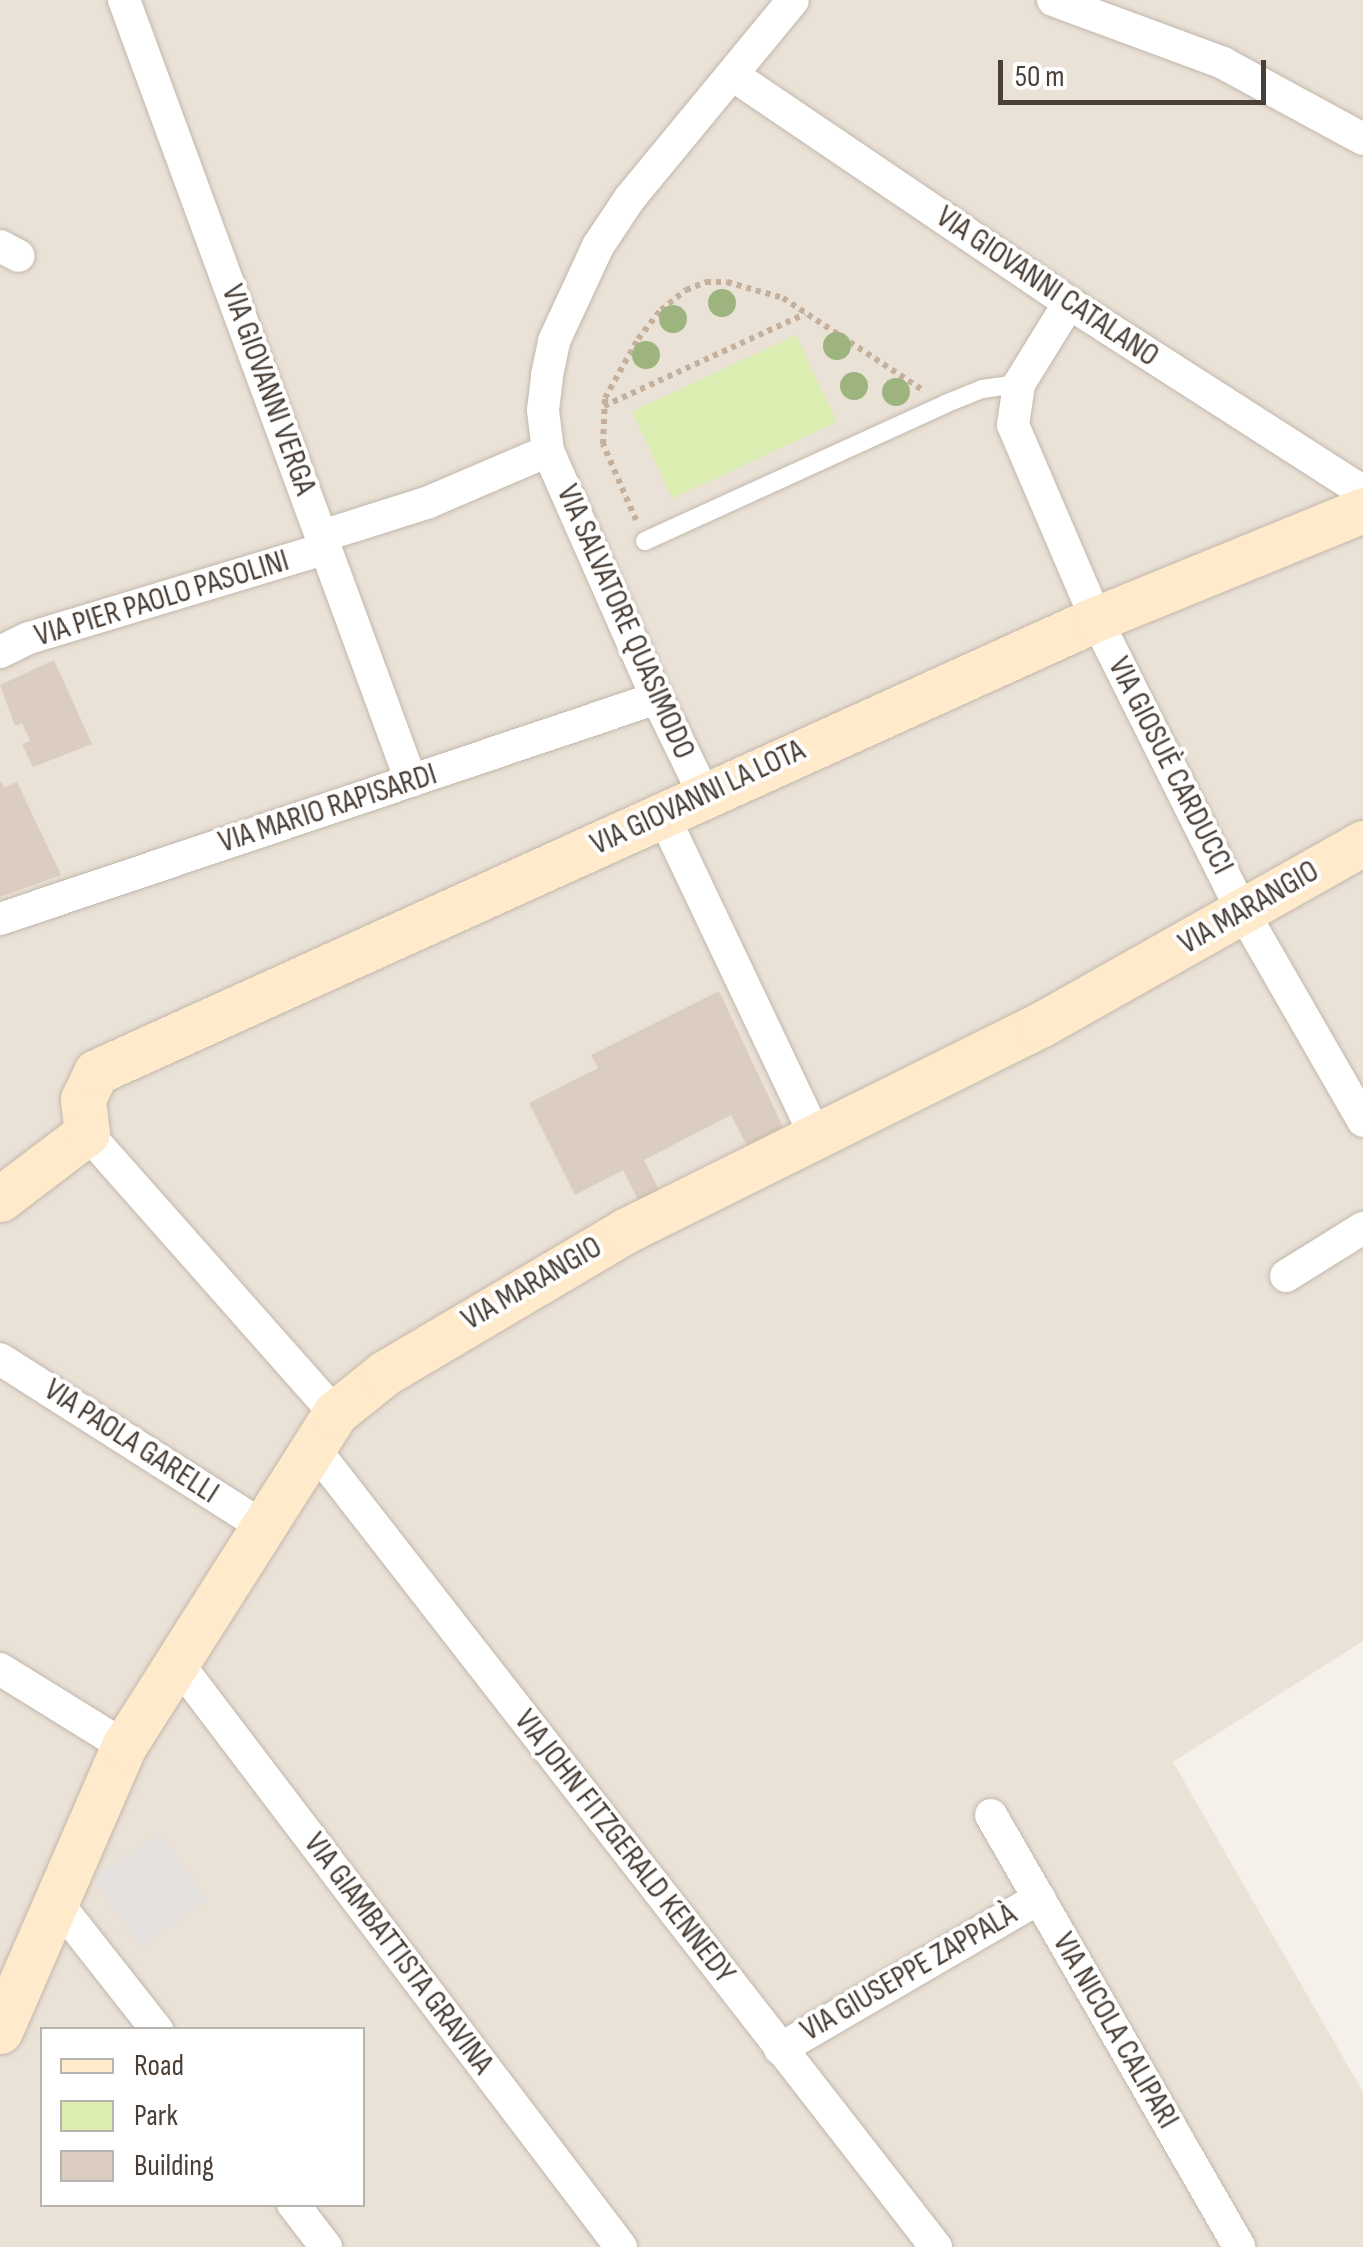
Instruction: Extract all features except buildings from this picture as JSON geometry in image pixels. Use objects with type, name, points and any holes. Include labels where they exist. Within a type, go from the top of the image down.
[{"type":"street","name":"VIA GIOVANNI VERGA","points":[[124,0],[411,781]]},
{"type":"street","points":[[548,451],[544,410],[554,341],[598,246],[630,198],[794,0]]},
{"type":"street","points":[[1053,1],[1223,63],[1363,139]]},
{"type":"street","name":"VIA GIOVANNI CATALANO","points":[[734,76],[1069,303],[1363,492]]},
{"type":"street","points":[[1018,384],[1069,303]]},
{"type":"street","name":"VIA GIOSUÈ CARDUCCI","points":[[1018,384],[1013,425],[1096,619],[1242,912],[1363,1121]]},
{"type":"street","name":"VIA PIER PAOLO PASOLINI","points":[[0,652],[29,638],[323,542],[548,451]]},
{"type":"street","name":"VIA SALVATORE QUASIMODO","points":[[548,451],[656,698],[704,794]]},
{"type":"street","name":"VIA GIOVANNI LA LOTA","points":[[87,1133],[83,1099],[96,1072],[1096,619],[1363,510]]},
{"type":"street","name":"VIA MARIO RAPISARDI","points":[[0,919],[656,698]]},
{"type":"street","points":[[663,815],[816,1137]]},
{"type":"street","name":"VIA MARANGIO","points":[[0,2031],[10,1971],[54,1899],[124,1746],[324,1430],[401,1362],[609,1240],[1040,1024],[1363,843]]},
{"type":"street","points":[[0,1199],[87,1133]]},
{"type":"street","name":"VIA JOHN FITZGERALD KENNEDY","points":[[87,1133],[324,1430],[780,2049],[936,2247]]},
{"type":"street","points":[[1286,1276],[1363,1228]]},
{"type":"street","name":"VIA PAOLA GARELLI","points":[[0,1359],[262,1526]]},
{"type":"street","name":"VIA GIAMBATTISTA GRAVINA","points":[[176,1661],[621,2247]]},
{"type":"street","points":[[0,1670],[124,1746]]},
{"type":"street","name":"VIA NICOLA CALIPARI","points":[[991,1815],[1239,2247]]},
{"type":"street","name":"VIA GIUSEPPE ZAPPALÀ","points":[[780,2049],[1039,1898]]},
{"type":"street","points":[[54,1899],[154,2027]]},
{"type":"street","points":[[295,2207],[326,2247]]},
{"type":"lane","points":[[645,541],[945,404],[982,389],[1018,384]]},
{"type":"path","points":[[645,541],[602,444],[604,406],[619,366],[638,338],[661,310],[686,290],[706,282],[727,282],[783,298],[945,404]]},
{"type":"path","points":[[604,406],[806,313]]},
{"type":"shaded area","points":[[0,0],[1363,0],[1363,1641],[1173,1762],[1363,2092],[1363,2247],[0,2247]]},
{"type":"shaded area","points":[[160,1833],[207,1900],[141,1947],[94,1879]]},
{"type":"green space","points":[[796,335],[837,422],[673,498],[632,411]]}]
